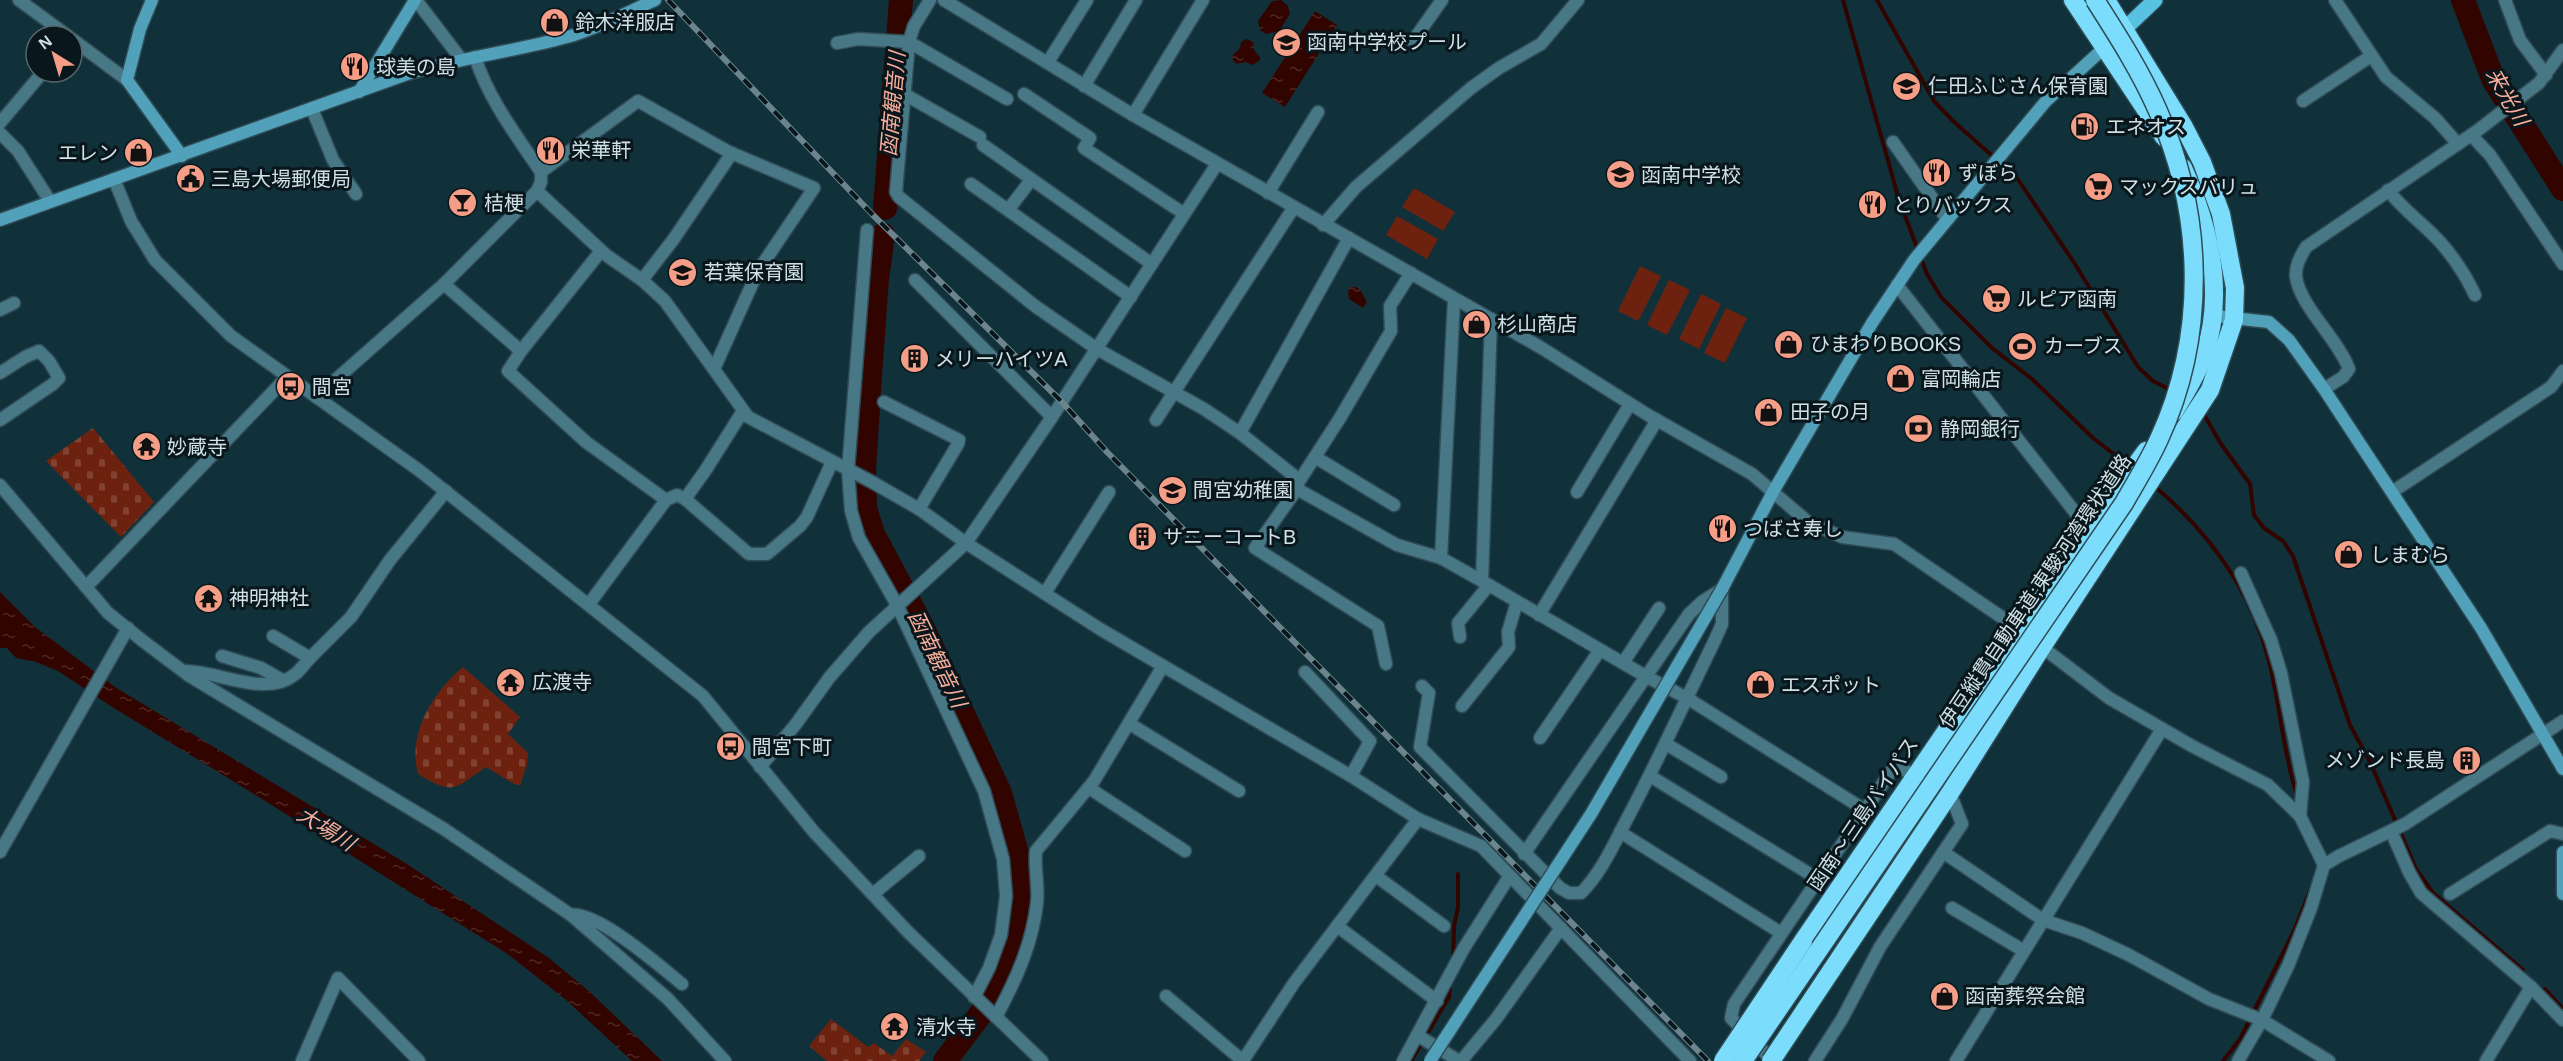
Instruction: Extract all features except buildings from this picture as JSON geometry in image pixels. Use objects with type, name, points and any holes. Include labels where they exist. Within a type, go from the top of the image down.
[{"type":"highway","name":"函南～三島バイパス","points":[[1723,1061],[2017,627],[2175,410],[2204,356],[2215,316],[2213,269],[2195,194],[2180,161],[2073,0]]},
{"type":"highway","name":"伊豆縦貫自動車道;東駿河湾環状道路","points":[[1743,1061],[2124,503],[2159,440],[2179,387],[2190,328],[2193,295],[2192,232],[2184,187],[2158,111],[2139,72],[2095,0]]},
{"type":"highway","points":[[1772,1061],[1950,793],[2042,647],[2210,390],[2234,320],[2235,288],[2222,214],[2206,172],[2184,127],[2106,0]]},
{"type":"main road","points":[[2104,48],[2155,0]]},
{"type":"street","points":[[19,0],[52,24]]},
{"type":"street","points":[[127,80],[140,29],[152,0]]},
{"type":"street","points":[[359,92],[416,0],[461,59]]},
{"type":"street","points":[[930,0],[907,41],[896,192],[898,197],[1035,306],[1097,349],[1204,409],[1240,433],[1282,466],[1297,486],[1396,545],[1441,558],[1486,583],[1687,698],[1865,810]]},
{"type":"street","points":[[944,0],[1133,115],[1268,194],[1491,319],[1630,404],[1752,474],[1774,490],[1791,509],[1808,522],[1842,537],[1894,544],[2017,627],[2109,698],[2268,785],[2300,816],[2325,865]]},
{"type":"street","points":[[1048,62],[1087,0]]},
{"type":"street","points":[[1084,86],[1136,0]]},
{"type":"street","points":[[1133,115],[1203,0]]},
{"type":"street","points":[[1413,41],[1442,0]]},
{"type":"street","points":[[1323,225],[1356,187],[1471,88],[1499,68],[1541,44],[1578,0]]},
{"type":"street","points":[[2335,0],[2371,56],[2396,88],[2435,118],[2458,144]]},
{"type":"street","points":[[2505,0],[2520,40],[2542,79]]},
{"type":"street","points":[[0,220],[407,74],[461,59],[575,34],[605,24],[646,2]]},
{"type":"street","points":[[837,43],[858,39],[907,41],[1006,99]]},
{"type":"street","points":[[84,48],[127,80],[182,156]]},
{"type":"street","points":[[1430,1061],[1591,814],[1722,589],[1774,490],[1872,323],[1897,285],[1947,219],[2046,101],[2104,48]]},
{"type":"street","points":[[2324,389],[2349,369],[2301,293],[2296,276],[2297,264],[2307,247],[2474,133],[2542,79],[2563,50]]},
{"type":"street","points":[[2303,100],[2371,56]]},
{"type":"street","points":[[316,397],[444,284],[537,190],[541,182],[541,172],[493,100],[483,81],[475,57]]},
{"type":"street","points":[[0,123],[34,84]]},
{"type":"street","points":[[904,94],[981,141],[1031,180],[1152,264]]},
{"type":"street","points":[[1024,94],[1090,138],[1084,148],[1184,213]]},
{"type":"street","points":[[541,172],[636,101],[732,153],[811,185],[814,190],[758,271],[714,369]]},
{"type":"street","points":[[312,109],[333,160],[356,194]]},
{"type":"street","points":[[1268,194],[1318,112]]},
{"type":"street","points":[[0,133],[18,151],[50,201]]},
{"type":"street","points":[[2474,133],[2563,264]]},
{"type":"street","points":[[1893,142],[1947,219]]},
{"type":"street","points":[[642,280],[673,240],[732,153]]},
{"type":"street","points":[[760,767],[829,678],[869,632],[966,543],[1052,417],[1217,164]]},
{"type":"street","points":[[114,179],[131,221],[156,260],[231,336],[446,491],[703,696],[814,832],[974,997],[1042,1061]]},
{"type":"street","points":[[1008,210],[1031,180]]},
{"type":"street","points":[[971,184],[1131,297]]},
{"type":"street","points":[[537,190],[602,251],[642,280],[669,306],[743,411],[754,421],[919,509],[966,543],[1045,593],[1163,666],[1351,776],[1418,819],[1481,846],[1687,1060]]},
{"type":"street","points":[[2388,190],[2401,207],[2441,243],[2465,272],[2475,295]]},
{"type":"street","points":[[1156,420],[1294,207]]},
{"type":"street","points":[[867,230],[850,472],[851,511],[859,538],[899,604],[984,791],[1003,859],[1006,896],[1001,935],[989,968],[974,997]]},
{"type":"street","points":[[1240,433],[1349,238]]},
{"type":"street","points":[[602,251],[521,351],[508,371],[586,442],[666,500]]},
{"type":"street","points":[[1386,664],[1378,626],[1255,548],[1297,486],[1391,331],[1390,306],[1411,273]]},
{"type":"street","points":[[915,280],[1052,417]]},
{"type":"street","points":[[444,284],[521,351]]},
{"type":"street","points":[[1897,285],[2089,530]]},
{"type":"street","points":[[1441,558],[1454,299]]},
{"type":"street","points":[[0,310],[14,303]]},
{"type":"street","points":[[2215,316],[2234,320],[2269,322],[2280,330],[2324,389],[2481,628],[2563,769]]},
{"type":"street","points":[[1460,637],[1458,623],[1486,583],[1491,319]]},
{"type":"street","points":[[0,373],[39,351],[49,361],[59,378],[0,420]]},
{"type":"street","points":[[2392,492],[2551,387],[2563,371]]},
{"type":"street","points":[[86,587],[287,377]]},
{"type":"street","points":[[884,402],[959,440],[919,509]]},
{"type":"street","points":[[1577,492],[1630,404]]},
{"type":"street","points":[[684,499],[705,471],[743,411]]},
{"type":"street","points":[[1539,615],[1657,420]]},
{"type":"street","points":[[1315,457],[1394,505]]},
{"type":"street","points":[[589,604],[666,500],[677,495],[749,554],[767,554],[800,526],[807,517],[832,462]]},
{"type":"street","points":[[0,485],[126,632],[183,671],[444,829],[571,915],[668,999],[725,1061]]},
{"type":"street","points":[[183,671],[200,672],[240,683],[274,683],[293,676],[351,617],[390,560],[446,491]]},
{"type":"street","points":[[1045,593],[1109,492]]},
{"type":"street","points":[[2241,573],[2271,640],[2281,673],[2303,782],[2300,816]]},
{"type":"street","points":[[1524,854],[1689,614],[1703,601],[1722,589]]},
{"type":"street","points":[[1422,686],[1429,693],[1420,747],[1560,888],[1569,893],[1581,893],[1589,885],[1650,776],[1722,624],[1722,589]]},
{"type":"street","points":[[1462,706],[1509,647],[1510,618],[1517,602]]},
{"type":"street","points":[[1623,663],[1659,608]]},
{"type":"street","points":[[0,852],[126,632]]},
{"type":"street","points":[[273,636],[310,658]]},
{"type":"street","points":[[1539,738],[1600,650]]},
{"type":"street","points":[[222,656],[261,668],[282,680]]},
{"type":"street","points":[[996,1017],[1024,962],[1032,933],[1037,900],[1036,851],[1089,788],[1130,724],[1163,666]]},
{"type":"street","points":[[1305,672],[1370,741],[1351,776]]},
{"type":"street","points":[[2238,1061],[2262,1020],[2295,949],[2325,865],[2391,831],[2563,721]]},
{"type":"street","points":[[1130,724],[1239,791]]},
{"type":"street","points":[[1956,1061],[2162,729]]},
{"type":"street","points":[[1666,744],[1721,777]]},
{"type":"street","points":[[1772,1061],[1731,1018],[1734,1004],[1896,764],[1915,777]]},
{"type":"street","points":[[1650,776],[1818,879]]},
{"type":"street","points":[[1089,788],[1185,851]]},
{"type":"street","points":[[1815,1061],[1842,1019],[1880,947],[1962,824],[1950,793]]},
{"type":"street","points":[[1166,996],[1244,1060],[1294,983],[1418,819]]},
{"type":"street","points":[[2391,831],[2421,893],[2531,987],[2563,1020]]},
{"type":"street","points":[[2450,894],[2550,831],[2563,834]]},
{"type":"street","points":[[1620,832],[1781,933]]},
{"type":"street","points":[[1943,852],[2043,920],[2110,946],[2209,999],[2262,1020],[2329,1061]]},
{"type":"street","points":[[2563,852],[2561,881],[2563,894]]},
{"type":"street","points":[[873,894],[919,856]]},
{"type":"street","points":[[1376,876],[1444,926]]},
{"type":"street","points":[[1403,1061],[1464,948],[1509,877]]},
{"type":"street","points":[[1952,908],[2024,951]]},
{"type":"street","points":[[571,915],[585,916],[608,929],[682,984]]},
{"type":"street","points":[[1337,926],[1437,1000]]},
{"type":"street","points":[[1417,1035],[1460,1061],[1496,1019],[1561,928]]},
{"type":"street","points":[[302,1061],[338,978],[419,1061]]},
{"type":"street","points":[[2486,1061],[2531,987]]},
{"type":"green space","points":[[1414,188],[1455,212],[1443,231],[1402,207]]},
{"type":"green space","points":[[1397,216],[1438,239],[1427,259],[1386,235]]},
{"type":"green space","points":[[1640,266],[1661,276],[1638,321],[1618,311]]},
{"type":"green space","points":[[1669,280],[1690,290],[1667,335],[1647,325]]},
{"type":"green space","points":[[1701,294],[1721,304],[1699,349],[1679,339]]},
{"type":"green space","points":[[1726,308],[1747,318],[1725,363],[1704,353]]},
{"type":"green space","points":[[93,428],[154,502],[121,537],[46,461]]},
{"type":"green space","points":[[463,667],[520,717],[508,734],[528,753],[527,765],[520,785],[514,784],[486,767],[454,787],[439,785],[418,774],[416,744],[419,729],[433,701]]},
{"type":"green space","points":[[831,1019],[868,1047],[874,1043],[892,1056],[906,1039],[926,1052],[919,1061],[827,1061],[809,1046]]},
{"type":"water","points":[[1281,0],[1288,6],[1290,14],[1279,31],[1266,34],[1260,30],[1258,21],[1272,1]]},
{"type":"water","points":[[1315,11],[1337,25],[1285,107],[1262,93]]},
{"type":"water","points":[[1247,39],[1253,42],[1254,50],[1260,60],[1253,65],[1245,62],[1236,64],[1232,59],[1233,55],[1240,48],[1241,42]]},
{"type":"water","points":[[1350,287],[1356,287],[1361,291],[1367,302],[1363,308],[1349,299]]},
{"type":"water","name":"大場川","points":[[0,592],[35,627],[115,687],[407,864],[549,958],[591,993],[662,1061],[632,1061],[565,999],[506,953],[58,671],[36,662],[16,658],[7,648],[0,648]]},
{"type":"waterway","name":"函南観音川","points":[[885,208],[901,0]]},
{"type":"waterway","points":[[1843,0],[1899,200],[1927,274],[1941,297],[1992,348],[2032,379],[2093,438],[2128,465]]},
{"type":"waterway","points":[[1877,0],[1934,101],[2017,178],[2075,264],[2138,367],[2153,381],[2171,390]]},
{"type":"waterway","name":"来光川","points":[[2463,0],[2493,79],[2563,189]]},
{"type":"waterway","name":"函南観音川","points":[[883,235],[877,279],[869,389],[864,470],[865,508],[873,534],[922,626],[1000,793],[1024,878],[1023,913],[1006,969],[983,1011],[945,1061]]},
{"type":"waterway","points":[[2203,413],[2221,444],[2250,484],[2254,515],[2264,528],[2283,541],[2293,556],[2350,725],[2371,764],[2416,869],[2433,893],[2523,970]]},
{"type":"waterway","points":[[2153,485],[2210,542],[2239,586],[2251,610],[2269,661],[2288,763],[2297,796]]},
{"type":"waterway","points":[[1453,960],[1454,926],[1458,908],[1458,874]]},
{"type":"waterway","points":[[2223,1061],[2240,1039],[2294,931],[2312,886]]},
{"type":"waterway","points":[[1411,1061],[1449,997],[1450,982]]},
{"type":"waterway","points":[[2545,989],[2563,1009]]},
{"type":"railway","points":[[668,0],[872,214],[1062,402],[1107,452],[1708,1061]]},
{"type":"place","name":"鈴木洋服店","points":[[554,22]]},
{"type":"place","name":"函南中学校プール","points":[[1286,42]]},
{"type":"place","name":"球美の島","points":[[355,67]]},
{"type":"place","name":"仁田ふじさん保育園","points":[[1907,86]]},
{"type":"place","name":"エネオス","points":[[2085,127]]},
{"type":"place","name":"栄華軒","points":[[550,150]]},
{"type":"place","name":"エレン","points":[[139,153]]},
{"type":"place","name":"ずぼら","points":[[1937,173]]},
{"type":"place","name":"函南中学校","points":[[1620,175]]},
{"type":"place","name":"三島大場郵便局","points":[[190,179]]},
{"type":"place","name":"マックスバリュ","points":[[2098,187]]},
{"type":"place","name":"桔梗","points":[[463,203]]},
{"type":"place","name":"とりバックス","points":[[1872,205]]},
{"type":"place","name":"若葉保育園","points":[[683,272]]},
{"type":"place","name":"ルピア函南","points":[[1996,299]]},
{"type":"place","name":"杉山商店","points":[[1476,324]]},
{"type":"place","name":"ひまわりBOOKS","points":[[1789,344]]},
{"type":"place","name":"カーブス","points":[[2023,346]]},
{"type":"place","name":"メリーハイツA","points":[[914,359]]},
{"type":"place","name":"富岡輪店","points":[[1900,379]]},
{"type":"place","name":"間宮","points":[[291,387]]},
{"type":"place","name":"田子の月","points":[[1769,412]]},
{"type":"place","name":"静岡銀行","points":[[1919,429]]},
{"type":"place","name":"妙蔵寺","points":[[146,447]]},
{"type":"place","name":"間宮幼稚園","points":[[1172,490]]},
{"type":"place","name":"つばさ寿し","points":[[1722,529]]},
{"type":"place","name":"サニーコートB","points":[[1142,537]]},
{"type":"place","name":"しまむら","points":[[2349,555]]},
{"type":"place","name":"神明神社","points":[[208,598]]},
{"type":"place","name":"広渡寺","points":[[511,682]]},
{"type":"place","name":"エスポット","points":[[1760,685]]},
{"type":"place","name":"間宮下町","points":[[731,747]]},
{"type":"place","name":"メゾンド長島","points":[[2466,760]]},
{"type":"place","name":"函南葬祭会館","points":[[1944,996]]},
{"type":"place","name":"清水寺","points":[[895,1027]]}]
